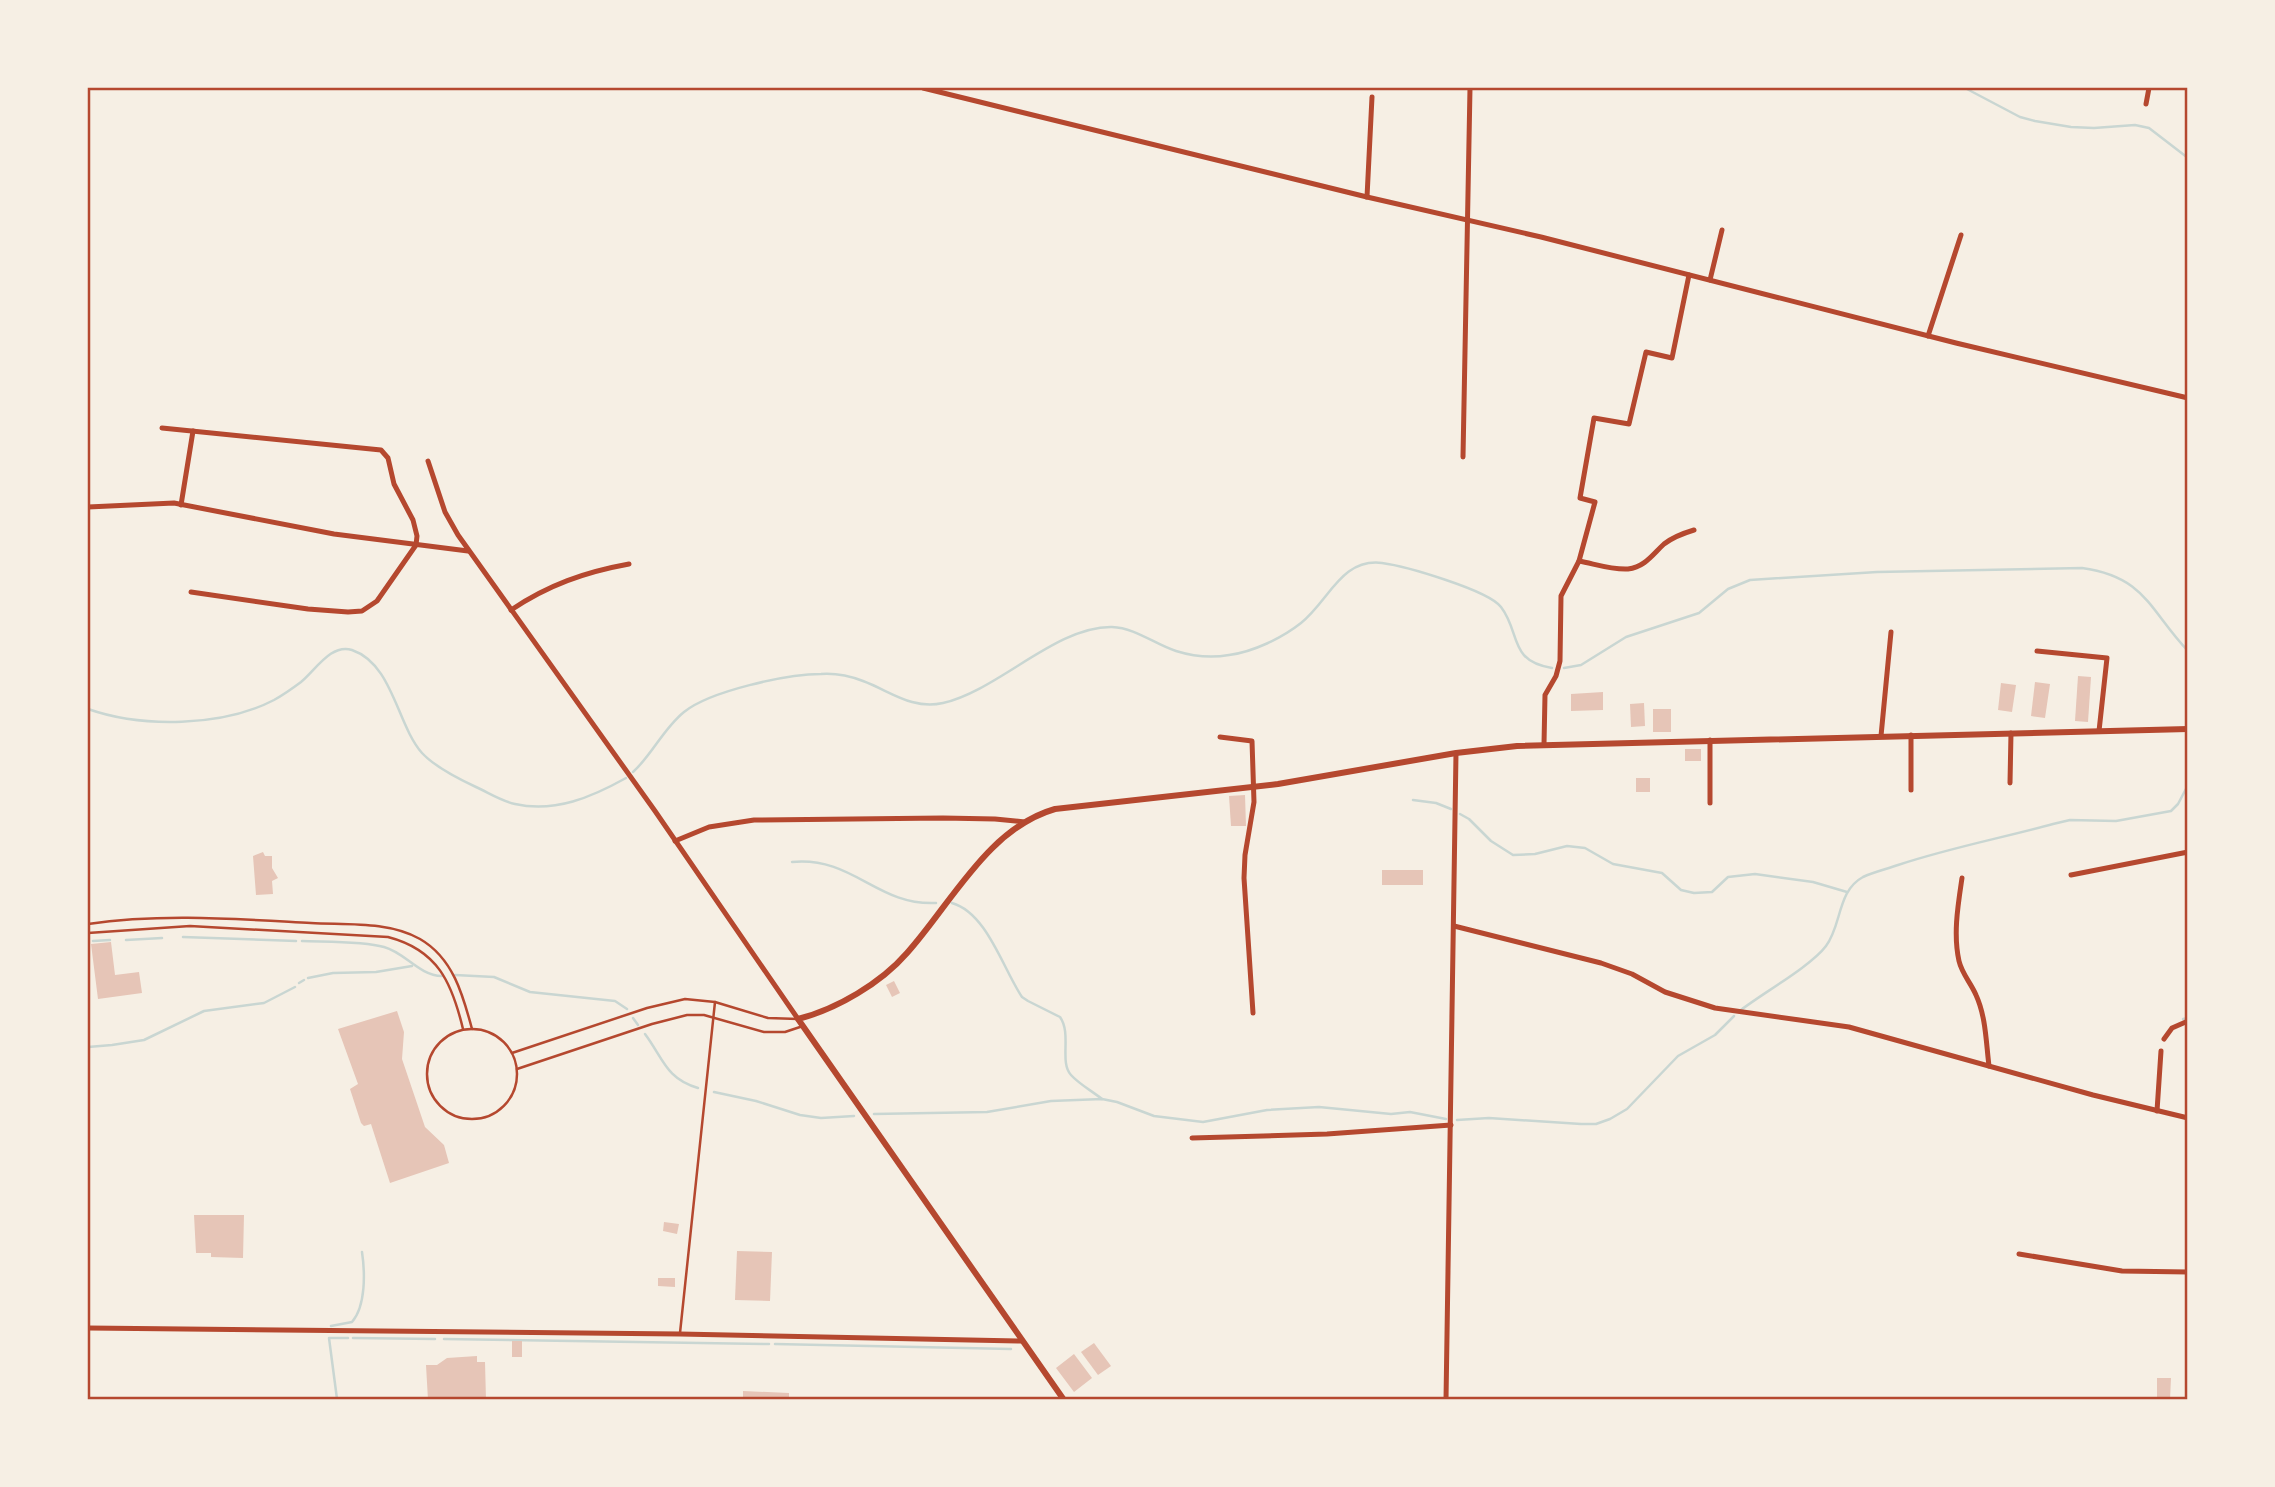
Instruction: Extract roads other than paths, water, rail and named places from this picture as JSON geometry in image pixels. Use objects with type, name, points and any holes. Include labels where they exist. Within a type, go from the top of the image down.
[{"type":"street","points":[[923,88],[2188,398]]},
{"type":"street","points":[[1463,457],[1470,88]]},
{"type":"street","points":[[2146,104],[2149,88]]},
{"type":"street","points":[[1367,197],[1372,97]]},
{"type":"street","points":[[1710,280],[1722,230]]},
{"type":"street","points":[[1928,336],[1961,235]]},
{"type":"street","points":[[1544,744],[1545,695],[1556,676],[1560,661],[1561,596],[1579,561],[1595,502],[1580,498],[1594,418],[1629,424],[1646,352],[1672,358],[1689,275]]},
{"type":"street","points":[[162,428],[381,450],[388,458],[394,484],[413,520],[417,536],[416,545],[377,601],[362,611],[308,608],[191,592]]},
{"type":"street","points":[[181,505],[193,431]]},
{"type":"street","points":[[428,461],[445,512],[469,551],[1064,1399]]},
{"type":"street","points":[[88,507],[119,507],[158,502],[334,534],[469,551]]},
{"type":"street","points":[[1579,561],[1618,569],[1633,569],[1651,558],[1665,543],[1694,530]]},
{"type":"street","points":[[511,610],[548,587],[573,577],[629,564]]},
{"type":"street","points":[[1881,736],[1891,632]]},
{"type":"street","points":[[2038,651],[2107,658],[2099,731]]},
{"type":"street","points":[[800,1023],[863,989],[891,969],[973,870],[1024,822],[1055,809],[1254,787],[1456,753],[1544,744],[2188,729]]},
{"type":"street","points":[[2010,783],[2011,733]]},
{"type":"street","points":[[1910,735],[1911,790]]},
{"type":"street","points":[[1220,737],[1252,741],[1253,816],[1245,855],[1244,878],[1253,1013]]},
{"type":"street","points":[[1710,740],[1710,803]]},
{"type":"street","points":[[1446,1399],[1456,753]]},
{"type":"street","points":[[675,841],[709,827],[754,820],[956,818],[1024,822]]},
{"type":"street","points":[[2071,875],[2188,852]]},
{"type":"street","points":[[1962,878],[1957,954],[1959,965],[1982,1009],[1989,1066]]},
{"type":"street","points":[[1454,926],[1601,963],[1632,974],[1665,992],[1715,1008],[1849,1027],[2188,1118]]},
{"type":"street","points":[[2164,1039],[2172,1028],[2188,1020]]},
{"type":"street","points":[[2157,1111],[2161,1051]]},
{"type":"street","points":[[1192,1138],[1301,1135],[1451,1125]]},
{"type":"street","points":[[2019,1254],[2122,1271],[2188,1272]]},
{"type":"street","points":[[88,1328],[680,1334],[1021,1341]]},
{"type":"lane","points":[[88,925],[124,920],[189,918],[369,926],[402,932],[420,939],[444,961],[461,992],[472,1029]]},
{"type":"lane","points":[[88,933],[190,926],[388,937],[415,947],[438,966],[454,995],[463,1029]]},
{"type":"lane","points":[[512,1053],[685,999],[715,1002],[768,1018],[800,1023]]},
{"type":"lane","points":[[680,1334],[715,1002]]},
{"type":"lane","points":[[517,1069],[672,1018],[696,1014],[764,1032],[785,1032],[800,1023]]},
{"type":"lane","points":[[463,1029],[472,1029],[491,1033],[507,1045],[517,1069],[514,1089],[495,1112],[463,1118],[442,1108],[435,1100],[427,1080],[429,1059],[441,1041],[463,1029]]},
{"type":"waterway","points":[[1965,88],[2020,117],[2035,121],[2071,127],[2135,125],[2149,128],[2188,158]]},
{"type":"waterway","points":[[633,772],[684,712],[712,697],[770,680],[837,674],[863,681],[911,702],[932,704],[964,696],[1049,647],[1091,629],[1121,628],[1176,651],[1202,656],[1248,651],[1293,629],[1311,614],[1346,574],[1368,563],[1382,563],[1426,574],[1464,586],[1493,600],[1507,617],[1518,645],[1528,659],[1552,668]]},
{"type":"waterway","points":[[1564,668],[1581,665],[1626,637],[1699,613],[1728,589],[1750,580],[1877,572],[2082,568],[2103,572],[2133,587],[2188,651]]},
{"type":"waterway","points":[[88,709],[157,722],[207,720],[231,715],[277,698],[301,682],[330,654],[344,649],[352,650],[366,657],[386,681],[406,727],[422,753],[463,781],[500,799],[530,806],[559,805],[586,797],[626,778]]},
{"type":"waterway","points":[[1741,1010],[1819,954],[1831,938],[1848,891],[1863,877],[1937,853],[2070,820],[2116,821],[2171,811],[2188,785]]},
{"type":"waterway","points":[[1413,800],[1436,803],[1451,809]]},
{"type":"waterway","points":[[1460,814],[1469,819],[1491,841],[1513,855],[1535,854],[1567,846],[1585,848],[1613,864],[1662,873],[1681,890],[1694,893],[1712,892],[1728,877],[1755,874],[1813,882],[1847,892]]},
{"type":"waterway","points":[[792,862],[832,866],[897,897],[915,902],[936,903]]},
{"type":"waterway","points":[[952,903],[964,909],[985,930],[1022,997],[1060,1017],[1065,1031],[1066,1063],[1071,1075],[1102,1099]]},
{"type":"waterway","points":[[183,937],[296,941]]},
{"type":"waterway","points":[[126,940],[162,938]]},
{"type":"waterway","points":[[93,941],[110,940]]},
{"type":"waterway","points":[[302,941],[384,947],[426,972],[442,976]]},
{"type":"waterway","points":[[308,978],[333,973],[376,972],[412,966]]},
{"type":"waterway","points":[[455,975],[494,977],[530,992],[615,1001],[627,1009]]},
{"type":"waterway","points":[[299,983],[304,980]]},
{"type":"waterway","points":[[88,1047],[144,1040],[204,1011],[264,1003],[295,987]]},
{"type":"waterway","points":[[1457,1120],[1489,1118],[1596,1124],[1610,1119],[1627,1109],[1678,1056],[1715,1035],[1734,1016]]},
{"type":"waterway","points":[[633,1018],[638,1025]]},
{"type":"waterway","points":[[2183,1019],[2188,1018]]},
{"type":"waterway","points":[[645,1034],[666,1067],[679,1079],[698,1088]]},
{"type":"waterway","points":[[714,1092],[756,1101],[800,1115],[821,1118],[854,1116]]},
{"type":"waterway","points":[[874,1114],[987,1112],[1051,1101],[1102,1099],[1154,1116],[1203,1122],[1267,1110],[1319,1107],[1391,1114],[1410,1112],[1446,1119]]},
{"type":"waterway","points":[[331,1326],[352,1322],[357,1315],[363,1288],[362,1252]]},
{"type":"waterway","points":[[337,1399],[329,1338],[348,1338]]},
{"type":"waterway","points":[[353,1338],[435,1339]]},
{"type":"waterway","points":[[444,1339],[769,1344]]},
{"type":"waterway","points":[[775,1344],[1011,1349]]}]
